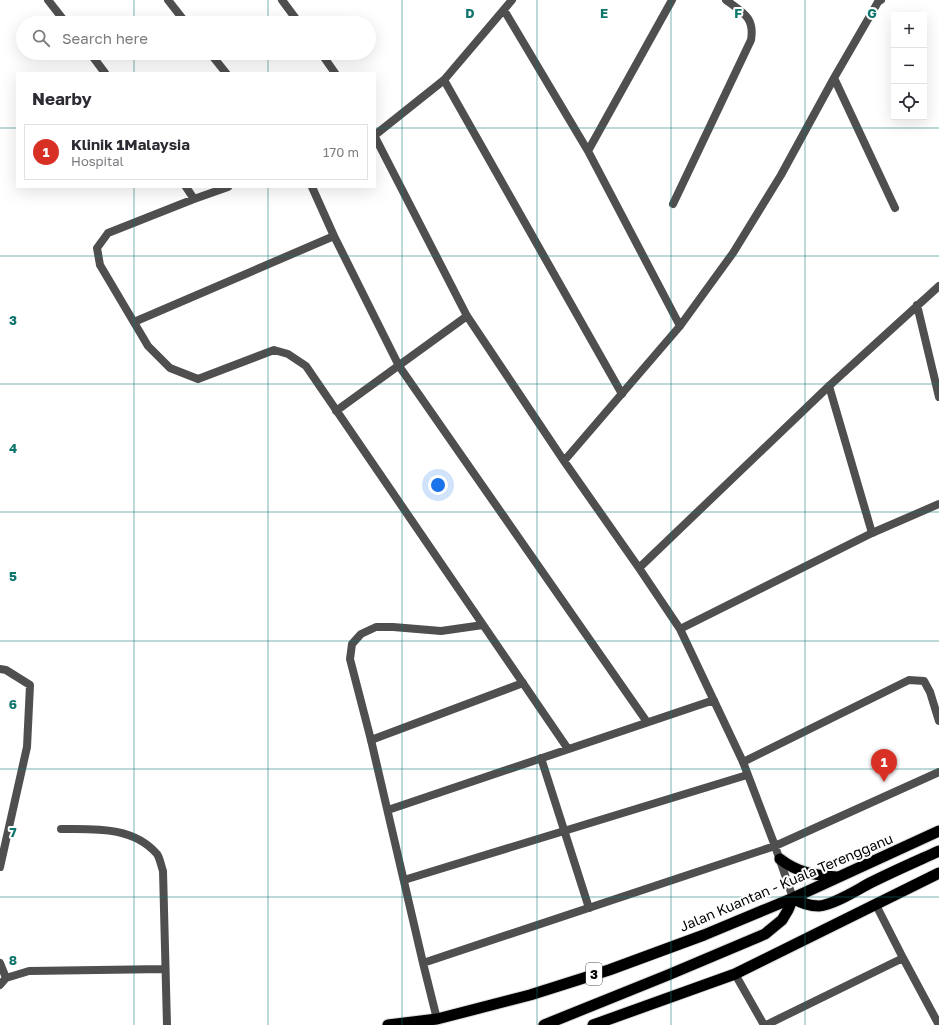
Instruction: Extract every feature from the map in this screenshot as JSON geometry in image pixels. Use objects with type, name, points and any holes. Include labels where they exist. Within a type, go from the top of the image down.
[{"type":"highway","name":"Jalan Kuantan - Kuala Terengganu","points":[[388,1025],[437,1019],[530,995],[609,970],[704,935],[793,898],[939,830]]},
{"type":"highway","points":[[544,1025],[765,934],[782,920],[793,898],[801,903],[809,905],[827,905],[939,851]]},
{"type":"highway","points":[[780,859],[789,867],[804,873],[838,877]]},
{"type":"highway","points":[[593,1025],[735,974],[939,873]]},
{"type":"street","points":[[48,0],[61,16]]},
{"type":"street","points":[[168,0],[181,16]]},
{"type":"street","points":[[282,0],[294,16]]},
{"type":"street","points":[[376,135],[444,80],[512,0]]},
{"type":"street","points":[[588,151],[672,0]]},
{"type":"street","points":[[673,204],[750,40],[753,30],[750,21],[744,13],[726,0]]},
{"type":"street","points":[[564,461],[680,326],[733,253],[781,175],[878,1]]},
{"type":"street","points":[[504,10],[588,151],[680,326]]},
{"type":"street","points":[[96,60],[105,72]]},
{"type":"street","points":[[216,60],[225,72]]},
{"type":"street","points":[[326,60],[334,72]]},
{"type":"street","points":[[834,78],[895,208]]},
{"type":"street","points":[[444,80],[622,394]]},
{"type":"street","points":[[376,138],[466,316],[680,629],[743,762],[780,859],[793,898]]},
{"type":"street","points":[[187,188],[194,199]]},
{"type":"street","points":[[225,188],[108,233],[97,248],[100,265],[148,346],[170,368],[198,378],[274,350],[288,354],[306,366],[568,749]]},
{"type":"street","points":[[312,188],[334,236],[399,366],[647,722]]},
{"type":"street","points":[[134,322],[334,236]]},
{"type":"street","points":[[639,568],[829,386],[939,286]]},
{"type":"street","points":[[917,305],[939,397]]},
{"type":"street","points":[[336,411],[466,316]]},
{"type":"street","points":[[829,386],[872,532]]},
{"type":"street","points":[[680,629],[872,532],[939,504]]},
{"type":"street","points":[[437,1019],[388,810],[350,659],[352,644],[361,634],[376,627],[393,627],[441,632],[483,625]]},
{"type":"street","points":[[0,669],[6,670],[30,685],[27,748],[0,867]]},
{"type":"street","points":[[743,762],[909,680],[924,681],[930,692],[939,721]]},
{"type":"street","points":[[371,740],[523,684]]},
{"type":"street","points":[[388,810],[714,700]]},
{"type":"street","points":[[541,758],[589,908]]},
{"type":"street","points":[[423,963],[775,846],[939,772]]},
{"type":"street","points":[[404,880],[747,774]]},
{"type":"street","points":[[61,829],[106,829],[140,839],[158,855],[163,871],[167,1025]]},
{"type":"street","points":[[876,905],[939,1025]]},
{"type":"street","points":[[735,974],[765,1025],[903,958]]},
{"type":"street","points":[[0,963],[6,978]]},
{"type":"street","points":[[0,985],[6,978],[29,971],[165,969]]},
{"type":"place","name":"Klinik 1Malaysia","points":[[884,782]]}]
